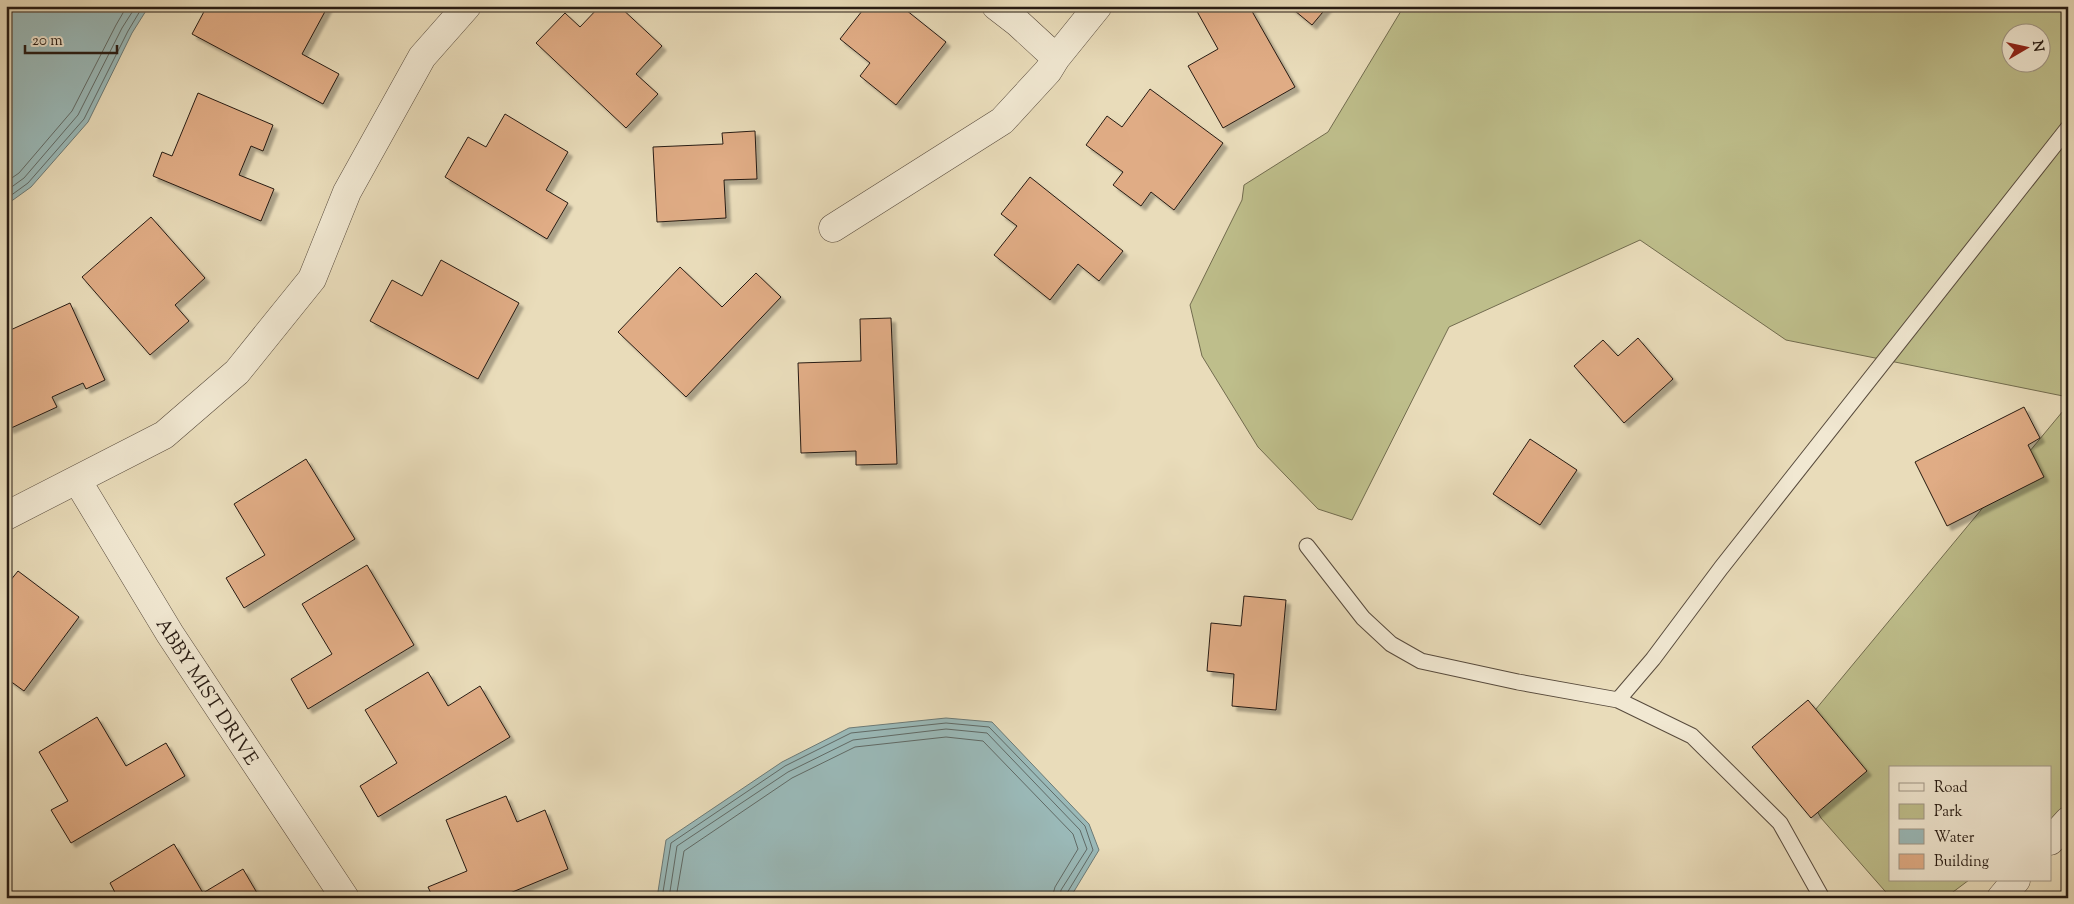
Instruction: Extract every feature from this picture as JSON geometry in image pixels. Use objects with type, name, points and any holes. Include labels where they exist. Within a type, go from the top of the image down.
[{"type":"street","points":[[6,516],[164,436],[237,372],[312,279],[347,192],[422,57],[467,6]]},
{"type":"street","points":[[996,6],[1018,23],[1056,58]]},
{"type":"street","points":[[833,228],[1002,121],[1048,72],[1056,58],[1098,6]]},
{"type":"street","name":"ABBY MIST DRIVE","points":[[77,480],[170,634],[346,898]]},
{"type":"street","points":[[2052,839],[2068,821]]},
{"type":"street","points":[[2001,898],[2014,882]]},
{"type":"lane","points":[[1618,700],[1653,659],[1721,568],[2068,128]]},
{"type":"lane","points":[[1307,546],[1363,618],[1391,644],[1421,661],[1518,682],[1618,700],[1692,736],[1780,823],[1822,898]]},
{"type":"green space","points":[[1404,6],[2068,6],[2068,397],[1786,340],[1640,240],[1449,327],[1352,520],[1318,509],[1258,447],[1202,356],[1190,305],[1242,200],[1244,185],[1328,132]]},
{"type":"green space","points":[[2068,405],[2068,809],[2052,821],[2052,766],[1889,766],[1889,882],[1966,882],[1945,898],[1891,898],[1821,818],[1782,750]]},
{"type":"water","points":[[6,6],[149,6],[132,33],[88,122],[31,187],[6,205]]},
{"type":"water","points":[[946,718],[992,722],[1089,824],[1099,850],[1070,898],[657,898],[666,840],[782,762],[849,728]]},
{"type":"building","points":[[207,6],[328,6],[302,54],[339,74],[323,104],[192,34]]},
{"type":"building","points":[[600,6],[619,6],[662,46],[636,74],[658,94],[626,128],[536,43],[565,13],[580,27]]},
{"type":"building","points":[[866,6],[901,6],[946,42],[896,105],[860,76],[870,63],[840,39]]},
{"type":"building","points":[[1194,6],[1249,6],[1295,87],[1223,128],[1188,66],[1218,49]]},
{"type":"building","points":[[1289,6],[1328,6],[1312,25]]},
{"type":"building","points":[[1150,89],[1223,143],[1174,210],[1151,192],[1141,206],[1113,185],[1123,172],[1086,145],[1107,116],[1122,127]]},
{"type":"building","points":[[198,93],[273,125],[263,151],[251,146],[239,175],[274,189],[261,221],[153,176],[162,152],[172,156]]},
{"type":"building","points":[[505,114],[568,152],[546,190],[568,203],[547,239],[445,177],[468,137],[486,147]]},
{"type":"building","points":[[755,131],[757,179],[724,180],[726,218],[657,222],[653,147],[723,144],[722,133]]},
{"type":"building","points":[[1030,177],[1123,251],[1099,281],[1078,264],[1050,300],[994,255],[1017,226],[1001,214]]},
{"type":"building","points":[[151,217],[205,278],[175,305],[189,321],[150,355],[82,277]]},
{"type":"building","points":[[441,260],[519,303],[478,379],[370,321],[392,280],[422,296]]},
{"type":"building","points":[[680,267],[722,307],[756,273],[781,297],[686,397],[618,332]]},
{"type":"building","points":[[70,303],[105,380],[86,389],[83,383],[52,397],[57,407],[9,429],[6,424],[6,332]]},
{"type":"building","points":[[891,318],[897,464],[856,465],[856,451],[801,453],[798,363],[861,361],[860,319]]},
{"type":"building","points":[[1638,338],[1673,379],[1624,423],[1574,366],[1603,340],[1618,356]]},
{"type":"building","points":[[2024,407],[2040,438],[2028,445],[2044,477],[1947,526],[1915,462]]},
{"type":"building","points":[[1530,439],[1577,470],[1540,525],[1493,494]]},
{"type":"building","points":[[306,459],[355,539],[244,608],[226,578],[265,555],[234,504]]},
{"type":"building","points":[[367,565],[414,645],[308,709],[291,679],[332,654],[302,604]]},
{"type":"building","points":[[18,571],[79,617],[24,691],[6,678],[6,586]]},
{"type":"building","points":[[1244,596],[1286,600],[1276,710],[1232,706],[1234,674],[1207,671],[1211,623],[1241,626]]},
{"type":"building","points":[[428,672],[448,706],[480,686],[510,737],[378,817],[360,786],[397,763],[365,710]]},
{"type":"building","points":[[1808,700],[1867,771],[1811,818],[1752,747]]},
{"type":"building","points":[[97,717],[126,766],[166,743],[185,776],[71,843],[51,810],[68,801],[39,752]]},
{"type":"building","points":[[506,796],[517,822],[545,810],[568,869],[498,898],[433,898],[428,887],[467,871],[446,820]]},
{"type":"building","points":[[174,844],[203,893],[243,869],[260,898],[118,898],[110,883]]}]
